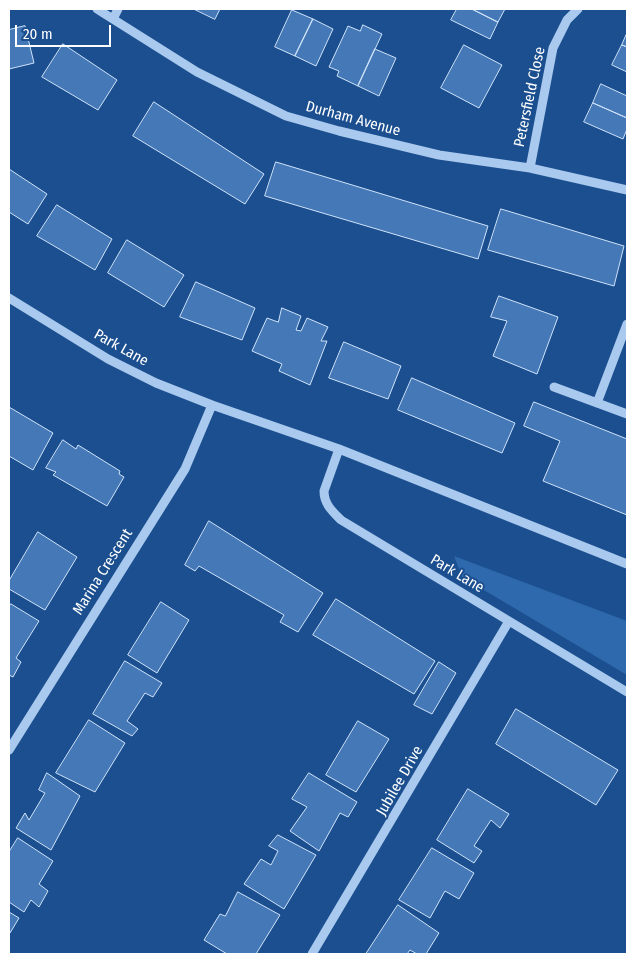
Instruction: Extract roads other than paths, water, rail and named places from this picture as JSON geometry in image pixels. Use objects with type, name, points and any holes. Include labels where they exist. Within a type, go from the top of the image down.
[{"type":"street","name":"Durham Avenue","points":[[97,9],[197,72],[286,116],[439,155],[530,168],[627,190]]},
{"type":"street","points":[[113,19],[118,9]]},
{"type":"street","name":"Petersfield Close","points":[[530,168],[553,48],[566,20],[578,9]]},
{"type":"street","name":"Park Lane","points":[[9,298],[108,359],[156,383],[212,405],[339,449],[627,564]]},
{"type":"street","points":[[597,403],[627,324]]},
{"type":"street","points":[[554,386],[627,414]]},
{"type":"street","name":"Marina Crescent","points":[[9,750],[186,468],[212,405]]},
{"type":"street","name":"Park Lane","points":[[339,449],[324,491],[324,498],[327,506],[341,520],[627,692]]},
{"type":"street","name":"Jubilee Drive","points":[[312,954],[510,621]]}]
